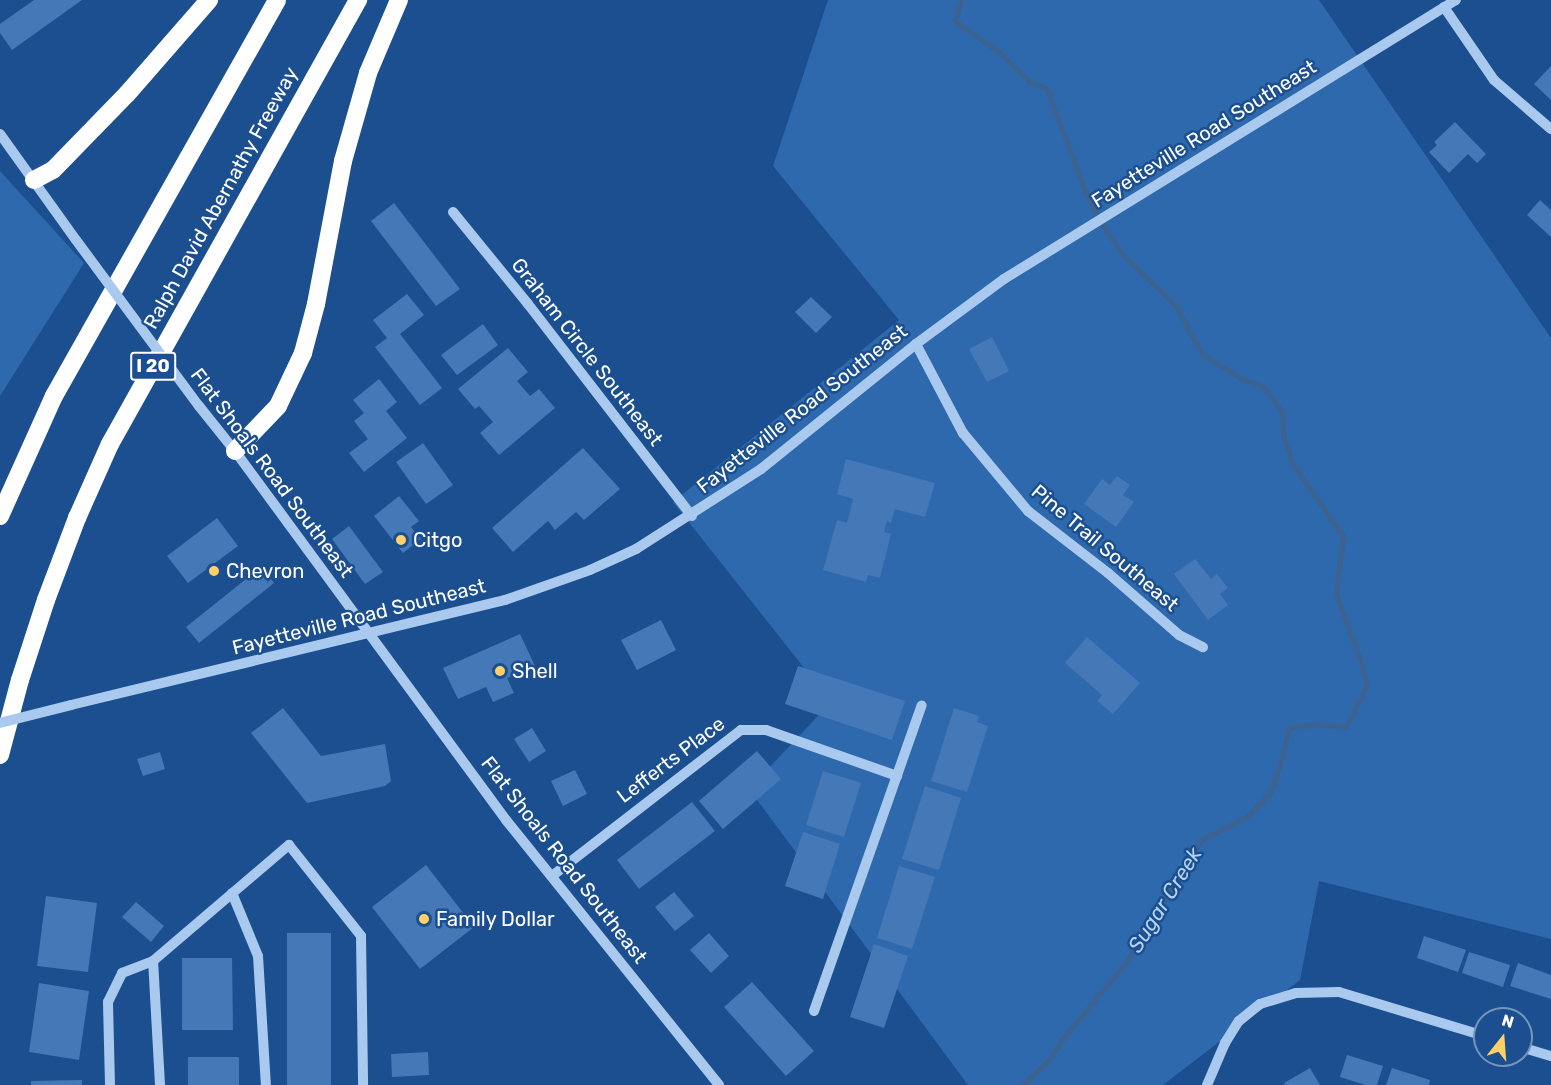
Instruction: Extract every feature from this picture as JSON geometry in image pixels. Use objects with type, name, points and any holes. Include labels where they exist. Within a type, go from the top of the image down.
[{"type":"highway","points":[[34,180],[53,170],[127,94],[209,0]]},
{"type":"highway","points":[[0,516],[54,396],[277,0]]},
{"type":"highway","name":"Ralph David Abernathy Freeway","points":[[0,755],[20,680],[46,600],[77,518],[110,444],[358,0]]},
{"type":"highway","points":[[235,451],[278,406],[303,353],[316,304],[343,161],[368,73],[399,0]]},
{"type":"street","name":"Fayetteville Road Southeast","points":[[0,723],[505,600],[590,570],[636,549],[692,516],[761,468],[916,344],[1004,279],[1455,0]]},
{"type":"street","points":[[1444,7],[1494,80],[1551,129]]},
{"type":"street","name":"Flat Shoals Road Southeast","points":[[0,134],[506,820],[719,1085]]},
{"type":"street","name":"Graham Circle Southeast","points":[[453,212],[528,304],[692,516]]},
{"type":"street","name":"Pine Trail Southeast","points":[[916,344],[963,433],[1028,511],[1108,573],[1179,635],[1203,647]]},
{"type":"street","points":[[814,1011],[922,705]]},
{"type":"street","name":"Lefferts Place","points":[[552,876],[741,730],[766,730],[897,776]]},
{"type":"street","points":[[110,1085],[108,1002],[122,973],[153,961],[289,845],[361,936],[363,1085]]},
{"type":"street","points":[[232,892],[258,956],[266,1085]]},
{"type":"street","points":[[153,961],[160,1085]]},
{"type":"street","points":[[1208,1085],[1225,1043],[1239,1021],[1260,1004],[1296,993],[1339,992],[1473,1032]]},
{"type":"street","points":[[1533,1051],[1551,1056]]},
{"type":"shaded area","points":[[828,0],[1319,0],[1551,338],[1551,939],[1319,881],[1300,980],[1163,1085],[968,1085],[749,789],[831,702],[673,502],[899,320],[773,166]]},
{"type":"shaded area","points":[[0,171],[84,263],[0,396]]},
{"type":"building","points":[[34,0],[82,0],[12,50],[0,33],[0,24]]},
{"type":"building","points":[[1551,66],[1551,100],[1534,84]]},
{"type":"building","points":[[1455,122],[1486,154],[1477,163],[1468,154],[1449,173],[1429,152],[1437,145],[1434,142]]},
{"type":"building","points":[[1540,200],[1551,210],[1551,237],[1527,215]]},
{"type":"building","points":[[394,203],[460,289],[436,306],[371,221]]},
{"type":"building","points":[[407,294],[424,315],[400,334],[442,388],[420,405],[375,347],[387,338],[373,320]]},
{"type":"building","points":[[811,297],[832,317],[816,333],[795,312]]},
{"type":"building","points":[[483,324],[498,345],[457,375],[441,355]]},
{"type":"building","points":[[992,337],[1009,371],[987,382],[969,349]]},
{"type":"building","points":[[508,348],[528,372],[517,381],[530,396],[539,389],[555,408],[499,455],[480,433],[493,422],[479,406],[475,409],[458,389]]},
{"type":"building","points":[[379,379],[397,402],[386,411],[407,438],[364,472],[349,453],[368,439],[354,421],[364,413],[353,400]]},
{"type":"building","points":[[423,443],[453,485],[426,504],[396,462]]},
{"type":"building","points":[[583,448],[620,489],[584,520],[576,512],[555,530],[548,521],[513,552],[492,528]]},
{"type":"building","points":[[846,459],[935,483],[925,517],[895,509],[891,523],[887,521],[884,532],[891,534],[880,578],[868,575],[866,582],[823,570],[837,520],[847,523],[853,499],[837,494]]},
{"type":"building","points":[[1117,476],[1130,485],[1123,495],[1134,502],[1116,527],[1084,504],[1102,479],[1110,485]]},
{"type":"building","points":[[399,496],[419,521],[411,527],[421,539],[403,553],[374,516]]},
{"type":"building","points":[[217,518],[238,546],[188,583],[167,556]]},
{"type":"building","points":[[349,526],[383,572],[365,584],[332,539]]},
{"type":"building","points":[[1195,559],[1211,579],[1217,574],[1228,588],[1220,594],[1228,605],[1208,620],[1174,574]]},
{"type":"building","points":[[261,567],[274,583],[199,643],[186,627]]},
{"type":"building","points":[[661,620],[676,650],[637,670],[621,640]]},
{"type":"building","points":[[520,634],[535,666],[507,678],[514,693],[493,702],[486,687],[458,699],[443,668]]},
{"type":"building","points":[[1087,637],[1140,683],[1113,714],[1097,701],[1102,695],[1065,663]]},
{"type":"building","points":[[798,666],[905,701],[892,740],[785,704]]},
{"type":"building","points":[[283,708],[321,756],[385,744],[391,781],[385,786],[307,803],[251,733]]},
{"type":"building","points":[[954,708],[979,716],[977,722],[988,726],[967,792],[931,781]]},
{"type":"building","points":[[532,728],[546,751],[529,762],[514,739]]},
{"type":"building","points":[[757,751],[781,779],[723,829],[699,801]]},
{"type":"building","points":[[160,752],[165,769],[143,776],[137,759]]},
{"type":"building","points":[[575,770],[587,794],[563,806],[551,781]]},
{"type":"building","points":[[823,771],[861,783],[844,837],[806,825]]},
{"type":"building","points":[[925,786],[961,798],[939,870],[902,859]]},
{"type":"building","points":[[692,802],[715,831],[639,889],[617,860]]},
{"type":"building","points":[[803,832],[840,844],[823,899],[785,886]]},
{"type":"building","points":[[426,865],[474,927],[420,969],[372,907]]},
{"type":"building","points":[[899,866],[935,877],[912,949],[877,938]]},
{"type":"building","points":[[674,892],[694,916],[675,931],[655,907]]},
{"type":"building","points":[[46,896],[97,903],[88,972],[37,966]]},
{"type":"building","points":[[136,902],[164,926],[151,942],[122,917]]},
{"type":"building","points":[[287,933],[331,933],[331,1085],[287,1085]]},
{"type":"building","points":[[709,933],[729,956],[711,973],[690,950]]},
{"type":"building","points":[[1424,936],[1466,950],[1458,972],[1417,958]]},
{"type":"building","points":[[874,944],[908,956],[884,1028],[850,1017]]},
{"type":"building","points":[[1469,952],[1510,965],[1503,987],[1462,973]]},
{"type":"building","points":[[182,958],[232,958],[233,1030],[182,1030]]},
{"type":"building","points":[[1518,963],[1551,975],[1551,999],[1510,986]]},
{"type":"building","points":[[752,982],[814,1051],[786,1076],[724,1007]]},
{"type":"building","points":[[39,983],[89,991],[79,1060],[29,1052]]},
{"type":"building","points":[[428,1052],[429,1075],[392,1077],[391,1054]]},
{"type":"building","points":[[1347,1055],[1383,1066],[1377,1085],[1365,1085],[1340,1077]]},
{"type":"building","points":[[188,1057],[239,1057],[239,1085],[188,1085]]},
{"type":"building","points":[[1310,1068],[1320,1085],[1285,1085],[1284,1083]]},
{"type":"building","points":[[1392,1068],[1430,1080],[1429,1085],[1386,1085]]},
{"type":"building","points":[[82,1080],[82,1085],[31,1085],[31,1081]]},
{"type":"waterway","name":"Sugar Creek","points":[[961,0],[955,21],[1000,53],[1030,82],[1047,89],[1083,186],[1097,216],[1122,254],[1176,306],[1202,354],[1242,379],[1264,387],[1281,410],[1284,438],[1292,463],[1343,536],[1336,595],[1359,656],[1367,685],[1346,727],[1317,724],[1289,728],[1270,793],[1247,817],[1201,840],[1125,964],[1064,1037],[1048,1061],[1022,1085]]},
{"type":"place","name":"Citgo","points":[[401,540]]},
{"type":"place","name":"Chevron","points":[[214,571]]},
{"type":"place","name":"Shell","points":[[500,671]]},
{"type":"place","name":"Family Dollar","points":[[424,919]]}]
